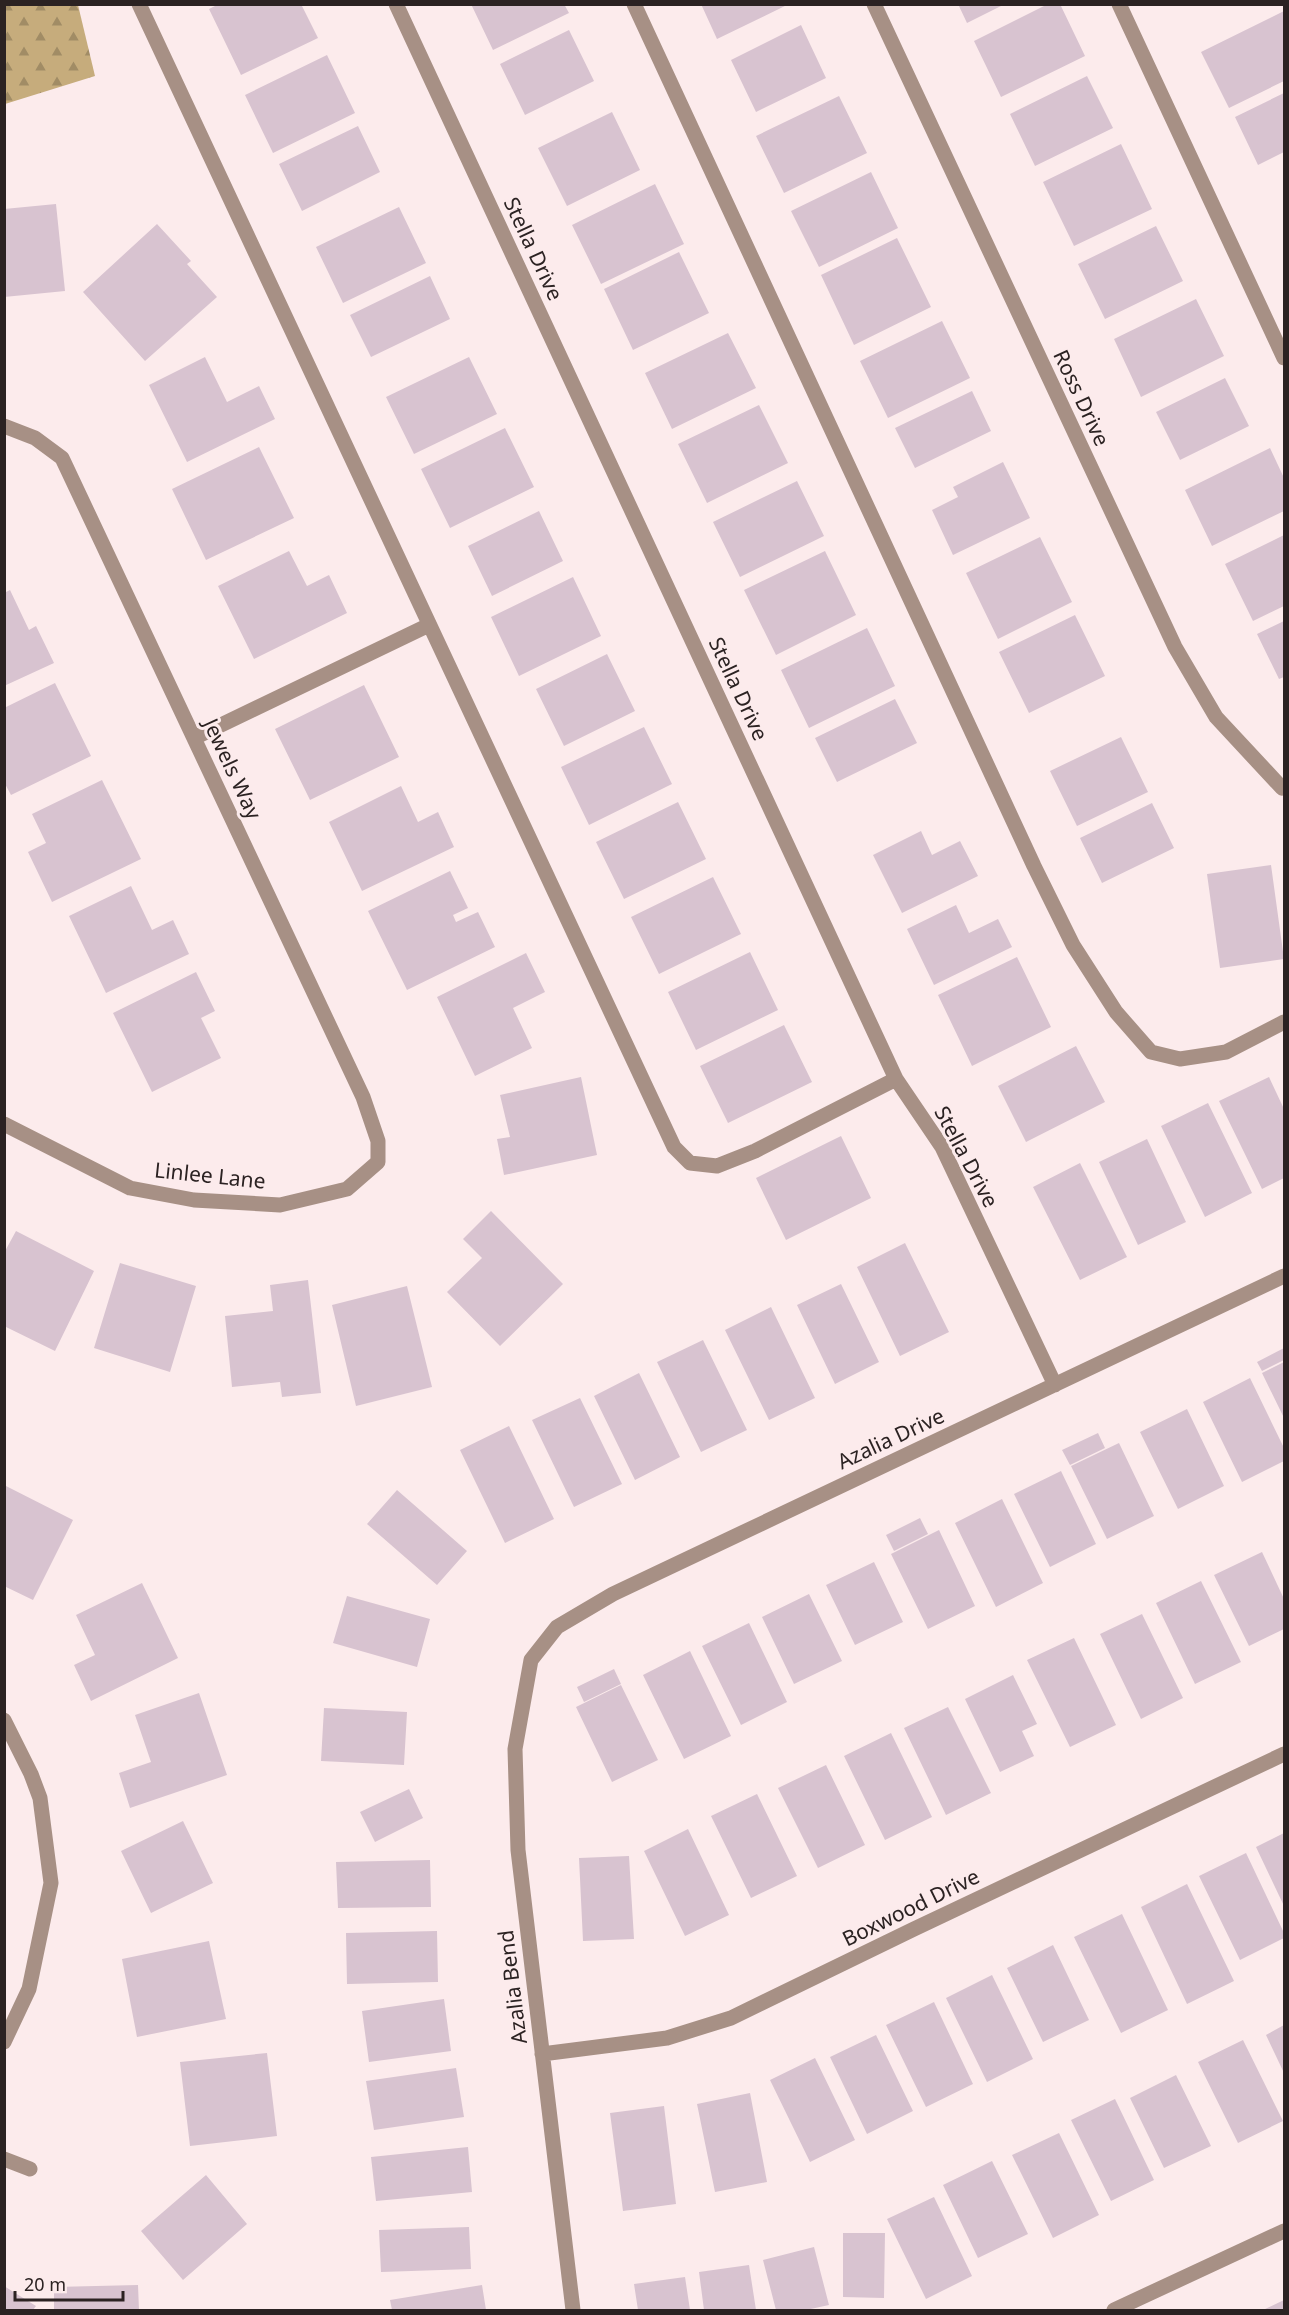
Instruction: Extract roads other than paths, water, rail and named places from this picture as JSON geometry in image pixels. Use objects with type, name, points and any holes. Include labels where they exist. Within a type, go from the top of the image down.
[{"type":"street","points":[[139,4],[674,1147],[690,1163],[717,1166],[755,1150],[896,1079]]},
{"type":"street","name":"Stella Drive","points":[[396,4],[896,1079],[942,1147],[1055,1385]]},
{"type":"street","points":[[634,4],[1034,866],[1073,945],[1116,1012],[1151,1052],[1180,1059],[1226,1052],[1284,1022]]},
{"type":"street","name":"Ross Drive","points":[[874,4],[1175,647],[1216,717],[1283,787]]},
{"type":"street","points":[[1119,4],[1284,358]]},
{"type":"street","name":"Jewels Way","points":[[4,426],[35,438],[62,459],[363,1098],[378,1141],[378,1162]]},
{"type":"street","points":[[194,738],[429,625]]},
{"type":"street","name":"Linlee Lane","points":[[4,1124],[130,1188],[194,1200],[280,1205],[347,1189],[378,1162]]},
{"type":"street","name":"Azalia Drive","points":[[531,1660],[557,1627],[613,1594],[1284,1276]]},
{"type":"street","name":"Azalia Bend","points":[[531,1660],[515,1749],[518,1850],[573,2310]]},
{"type":"street","points":[[4,1720],[31,1774],[40,1798],[51,1883],[29,1989],[4,2042]]},
{"type":"street","name":"Boxwood Drive","points":[[542,2054],[667,2038],[731,2018],[1284,1754]]},
{"type":"street","points":[[4,2159],[30,2169]]},
{"type":"street","points":[[1114,2310],[1284,2231]]}]
